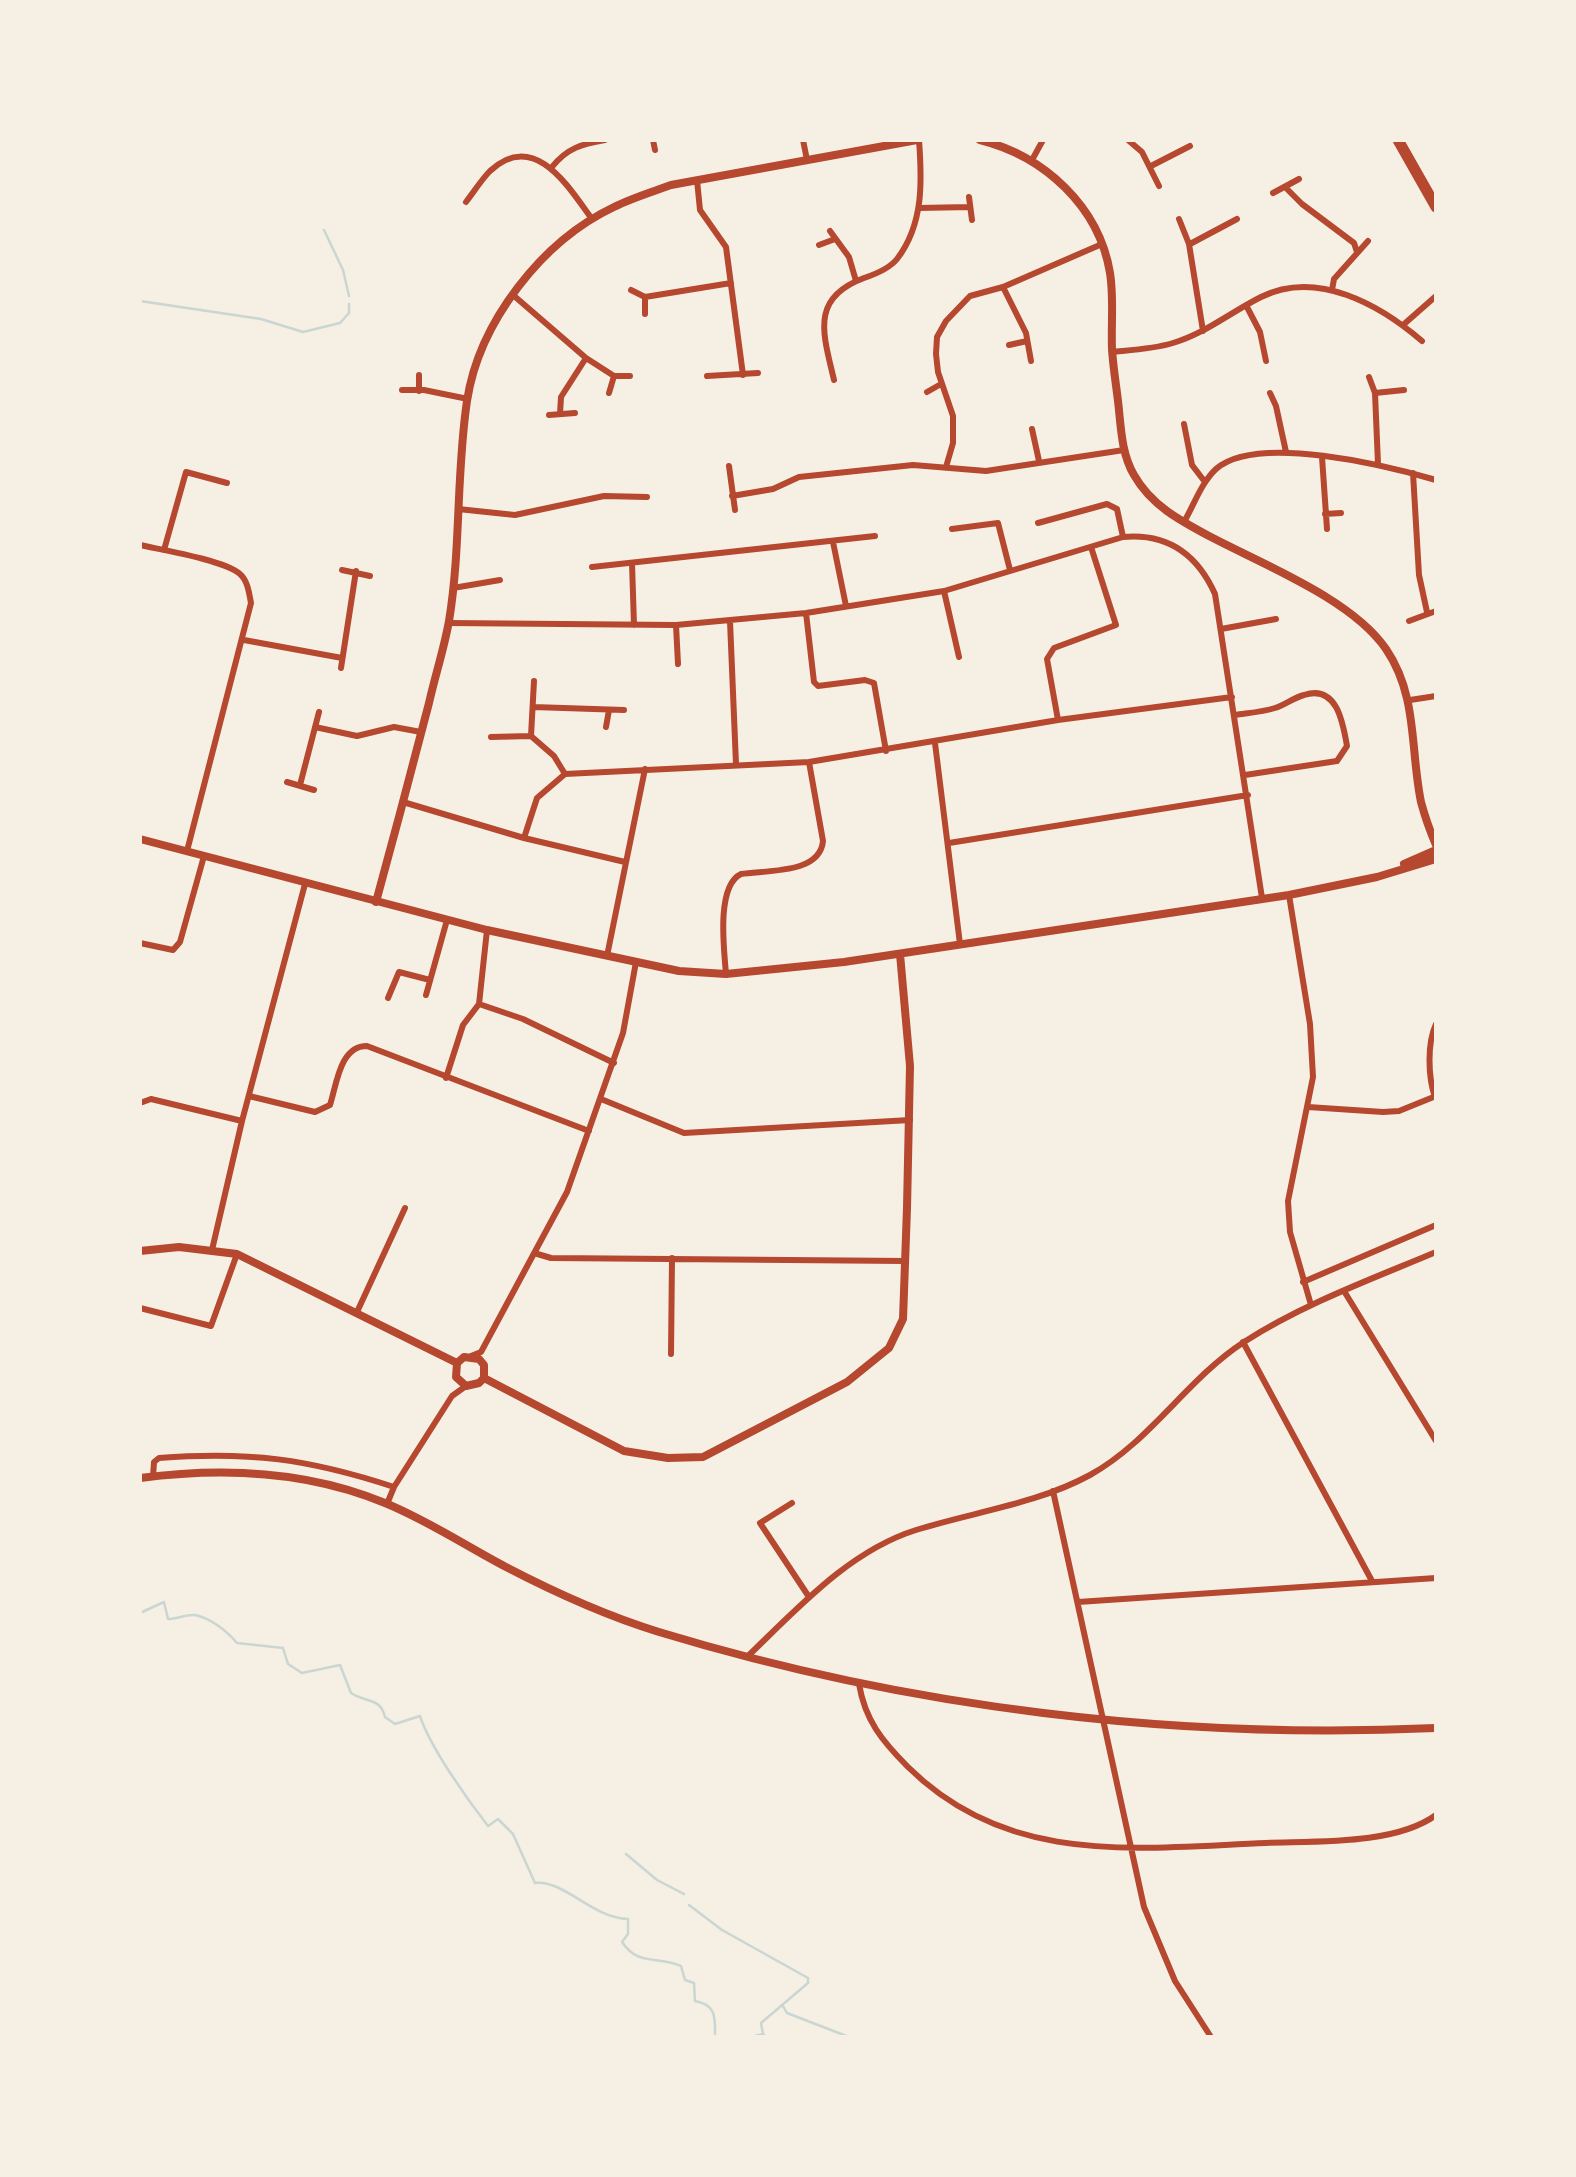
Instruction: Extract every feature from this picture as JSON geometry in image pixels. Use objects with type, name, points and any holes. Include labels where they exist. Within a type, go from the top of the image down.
[{"type":"highway","points":[[1398,140],[1436,207]]},
{"type":"street","points":[[552,167],[578,145],[605,140]]},
{"type":"street","points":[[653,140],[655,150]]},
{"type":"street","points":[[803,140],[807,160]]},
{"type":"street","points":[[376,902],[448,623],[468,398],[479,360],[532,270],[592,219],[648,193],[697,180],[918,140],[923,188],[919,208],[897,259],[882,272],[844,285],[826,306],[834,380]]},
{"type":"street","points":[[980,140],[1032,160],[1082,205],[1102,244],[1112,289],[1112,352],[1124,450],[1146,493],[1162,509],[1184,522],[1348,610],[1384,646],[1399,670],[1410,700],[1421,801],[1436,847],[1377,877]]},
{"type":"street","points":[[1032,160],[1042,140]]},
{"type":"street","points":[[1128,140],[1151,166],[1159,186]]},
{"type":"street","points":[[1151,166],[1190,146]]},
{"type":"street","points":[[466,202],[482,190],[490,171],[519,158],[532,158],[552,167],[592,219]]},
{"type":"street","points":[[1273,193],[1299,179]]},
{"type":"street","points":[[697,180],[700,210],[726,247],[743,375]]},
{"type":"street","points":[[1285,187],[1354,243],[1357,252]]},
{"type":"street","points":[[919,208],[970,202],[972,220]]},
{"type":"street","points":[[1218,215],[1222,226]]},
{"type":"street","points":[[1179,219],[1190,244],[1204,331]]},
{"type":"street","points":[[1190,244],[1237,219]]},
{"type":"street","points":[[830,230],[849,258],[856,281]]},
{"type":"street","points":[[819,245],[836,240]]},
{"type":"street","points":[[1332,290],[1334,279],[1368,241]]},
{"type":"street","points":[[946,467],[953,443],[953,416],[941,384],[936,354],[937,338],[946,322],[970,296],[1003,287],[1102,244]]},
{"type":"street","points":[[631,290],[645,297],[732,282]]},
{"type":"street","points":[[1003,287],[1028,341],[1031,360]]},
{"type":"street","points":[[1112,352],[1173,343],[1204,331],[1262,297],[1291,287],[1332,290],[1382,311],[1422,341]]},
{"type":"street","points":[[514,295],[586,358],[614,376],[630,376]]},
{"type":"street","points":[[1403,325],[1436,296]]},
{"type":"street","points":[[645,297],[646,314]]},
{"type":"street","points":[[1247,306],[1264,343],[1266,360]]},
{"type":"street","points":[[1264,343],[1276,340]]},
{"type":"street","points":[[1009,344],[1028,341]]},
{"type":"street","points":[[829,358],[842,356]]},
{"type":"street","points":[[560,414],[568,382],[586,358]]},
{"type":"street","points":[[707,376],[758,373]]},
{"type":"street","points":[[419,375],[419,391]]},
{"type":"street","points":[[608,393],[614,376]]},
{"type":"street","points":[[1369,378],[1375,393],[1378,464]]},
{"type":"street","points":[[926,392],[941,384]]},
{"type":"street","points":[[402,390],[468,398]]},
{"type":"street","points":[[1375,393],[1404,390]]},
{"type":"street","points":[[1270,392],[1286,452]]},
{"type":"street","points":[[1276,406],[1290,401]]},
{"type":"street","points":[[549,416],[575,413]]},
{"type":"street","points":[[1184,424],[1183,450],[1204,482]]},
{"type":"street","points":[[1032,429],[1039,461]]},
{"type":"street","points":[[732,496],[772,489],[799,477],[913,465],[986,471],[1124,450]]},
{"type":"street","points":[[1184,522],[1204,482],[1218,466],[1237,459],[1286,452],[1378,464],[1436,480]]},
{"type":"street","points":[[1322,457],[1327,529]]},
{"type":"street","points":[[729,466],[734,510]]},
{"type":"street","points":[[164,550],[186,472],[227,483]]},
{"type":"street","points":[[1409,621],[1431,612],[1418,576],[1412,473]]},
{"type":"street","points":[[635,480],[635,494]]},
{"type":"street","points":[[458,509],[515,514],[541,512],[604,496],[647,497]]},
{"type":"street","points":[[1038,523],[1107,504],[1117,509],[1123,537]]},
{"type":"street","points":[[1326,514],[1341,513]]},
{"type":"street","points":[[952,529],[998,523],[1010,570]]},
{"type":"street","points":[[448,623],[676,625],[806,613],[944,591],[1123,537],[1147,535],[1193,559],[1215,594],[1262,898]]},
{"type":"street","points":[[592,566],[875,536]]},
{"type":"street","points":[[832,542],[846,606]]},
{"type":"street","points":[[140,545],[240,573],[251,603],[187,851]]},
{"type":"street","points":[[1058,720],[1047,660],[1054,648],[1116,625],[1091,547]]},
{"type":"street","points":[[632,563],[634,625]]},
{"type":"street","points":[[342,570],[370,576]]},
{"type":"street","points":[[340,668],[356,571]]},
{"type":"street","points":[[452,588],[500,580]]},
{"type":"street","points":[[944,591],[959,657]]},
{"type":"street","points":[[806,613],[814,682],[818,686],[866,680],[874,683],[886,751]]},
{"type":"street","points":[[1221,629],[1276,619]]},
{"type":"street","points":[[730,621],[736,765]]},
{"type":"street","points":[[676,625],[678,664]]},
{"type":"street","points":[[244,640],[342,658]]},
{"type":"street","points":[[531,736],[534,681]]},
{"type":"street","points":[[1235,715],[1277,708],[1309,693],[1322,694],[1336,703],[1345,734],[1347,746],[1336,761],[1246,775]]},
{"type":"street","points":[[1410,700],[1436,696]]},
{"type":"street","points":[[524,838],[537,798],[565,774],[809,762],[1058,720],[1232,697]]},
{"type":"street","points":[[533,706],[624,710]]},
{"type":"street","points":[[606,726],[609,710]]},
{"type":"street","points":[[300,785],[318,712]]},
{"type":"street","points":[[315,728],[357,736],[394,728],[421,732]]},
{"type":"street","points":[[491,737],[531,736],[543,743],[565,774]]},
{"type":"street","points":[[936,743],[960,944]]},
{"type":"street","points":[[726,974],[726,892],[732,879],[812,863],[822,852],[824,841],[809,762]]},
{"type":"street","points":[[607,957],[645,770]]},
{"type":"street","points":[[287,782],[314,790]]},
{"type":"street","points":[[949,843],[1248,795]]},
{"type":"street","points":[[403,802],[524,838],[625,862]]},
{"type":"street","points":[[140,839],[487,930],[679,971],[726,974],[900,954],[1289,895],[1377,877],[1436,858]]},
{"type":"street","points":[[140,944],[173,950],[180,942],[204,856]]},
{"type":"street","points":[[212,1250],[248,1096],[305,884]]},
{"type":"street","points":[[1289,895],[1310,1024],[1314,1077],[1288,1201],[1290,1232],[1311,1305]]},
{"type":"street","points":[[426,995],[447,920]]},
{"type":"street","points":[[446,1078],[463,1025],[478,1004],[487,930]]},
{"type":"street","points":[[484,1378],[624,1451],[668,1458],[703,1457],[848,1382],[880,1356],[897,1337],[902,1320],[906,1262],[910,1120],[908,1025],[900,954]]},
{"type":"street","points":[[457,1363],[481,1352],[567,1192],[623,1033],[636,962]]},
{"type":"street","points":[[388,998],[395,976],[402,972],[430,980]]},
{"type":"street","points":[[478,1004],[522,1019],[614,1062]]},
{"type":"street","points":[[1308,1107],[1399,1111],[1435,1097],[1431,1086],[1431,1034],[1436,1024]]},
{"type":"street","points":[[248,1096],[315,1112],[323,1110],[330,1105],[348,1052],[356,1046],[367,1046],[590,1131]]},
{"type":"street","points":[[140,1103],[151,1099],[242,1121]]},
{"type":"street","points":[[601,1099],[684,1133],[910,1120]]},
{"type":"street","points":[[357,1312],[405,1208]]},
{"type":"street","points":[[1303,1282],[1436,1225]]},
{"type":"street","points":[[140,1251],[179,1247],[237,1254],[457,1363]]},
{"type":"street","points":[[747,1657],[809,1596],[853,1563],[912,1531],[1088,1476],[1126,1451],[1242,1342],[1311,1305],[1436,1252]]},
{"type":"street","points":[[140,1308],[211,1326],[237,1254]]},
{"type":"street","points":[[534,1254],[551,1258],[906,1262]]},
{"type":"street","points":[[671,1354],[672,1258]]},
{"type":"street","points":[[1344,1291],[1436,1441]]},
{"type":"street","points":[[1242,1342],[1372,1581]]},
{"type":"street","points":[[452,1396],[484,1378],[481,1352]]},
{"type":"street","points":[[471,1356],[484,1365]]},
{"type":"street","points":[[388,1504],[452,1396],[457,1363]]},
{"type":"street","points":[[456,1377],[466,1386]]},
{"type":"street","points":[[153,1477],[154,1462],[160,1458],[255,1455],[316,1464],[394,1488]]},
{"type":"street","points":[[140,1478],[216,1473],[288,1476],[318,1482],[388,1504],[511,1570],[654,1630],[860,1684],[1104,1720],[1337,1733],[1436,1728]]},
{"type":"street","points":[[1053,1490],[1144,1907],[1161,1954],[1211,2037]]},
{"type":"street","points":[[792,1503],[760,1523],[809,1596]]},
{"type":"street","points":[[1078,1602],[1436,1578]]},
{"type":"street","points":[[860,1684],[864,1712],[894,1753],[920,1778],[976,1817],[1052,1843],[1130,1848],[1309,1842],[1390,1834],[1415,1828],[1436,1815]]},
{"type":"waterway","points":[[324,230],[343,270],[349,296]]},
{"type":"waterway","points":[[140,301],[261,319],[303,332],[340,323],[349,313],[349,304]]},
{"type":"waterway","points":[[140,1613],[164,1602],[168,1619],[195,1615],[218,1625],[237,1643],[283,1648],[288,1664],[302,1673],[340,1665],[351,1693],[376,1703],[395,1724],[420,1716],[440,1757],[488,1826],[498,1819],[513,1834],[535,1883],[557,1887],[602,1913],[628,1919],[628,1934],[622,1942],[642,1958],[681,1966],[685,1980],[694,1983],[695,2001],[713,2013],[715,2037]]},
{"type":"waterway","points":[[626,1854],[657,1880],[684,1894]]},
{"type":"waterway","points":[[689,1905],[722,1930],[808,1978],[808,1983],[761,2023],[763,2034]]},
{"type":"waterway","points":[[783,2006],[787,2013],[849,2037]]},
{"type":"waterway","points":[[751,2037],[766,2037]]}]
